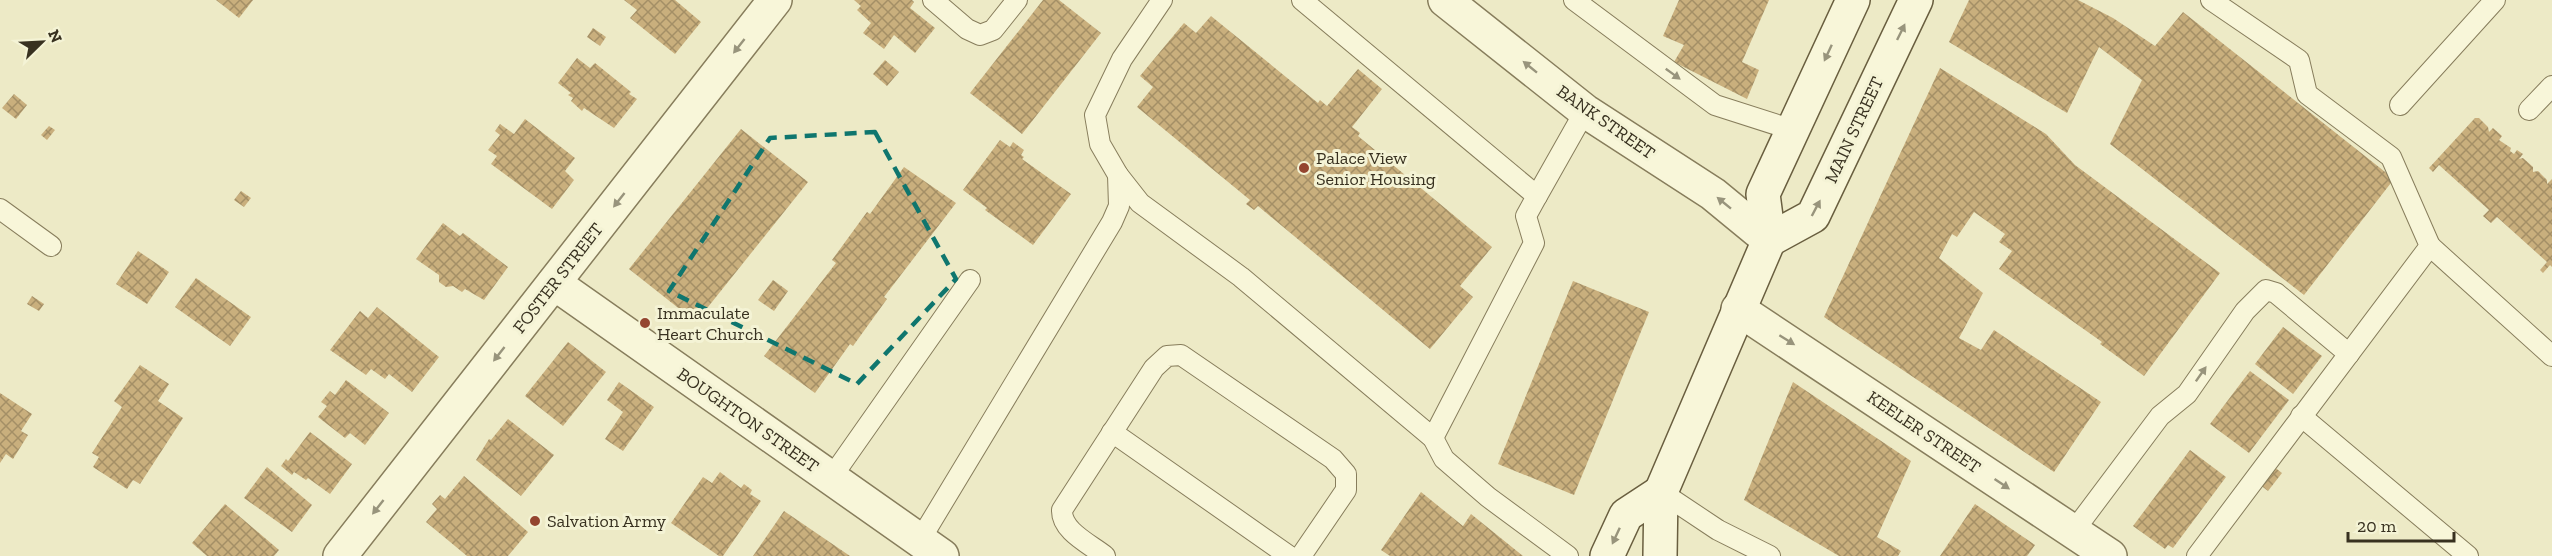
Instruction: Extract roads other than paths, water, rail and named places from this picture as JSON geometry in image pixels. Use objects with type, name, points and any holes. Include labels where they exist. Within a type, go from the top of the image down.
[{"type":"street","name":"FOSTER STREET","points":[[340,556],[775,0]]},
{"type":"street","name":"BANK STREET","points":[[1445,0],[1585,111],[1713,194],[1770,240]]},
{"type":"street","points":[[1660,556],[1661,492],[1737,309],[1770,240],[1763,194],[1853,0]]},
{"type":"street","name":"MAIN STREET","points":[[1770,240],[1813,216],[1916,0]]},
{"type":"street","name":"BOUGHTON STREET","points":[[554,283],[931,548]]},
{"type":"street","name":"KEELER STREET","points":[[1737,309],[2110,556]]},
{"type":"street","points":[[1607,556],[1626,515],[1661,492]]},
{"type":"lane","points":[[933,0],[967,29],[980,35],[993,30],[1017,0]]},
{"type":"lane","points":[[1162,0],[1122,59],[1095,115],[1100,144],[1118,175],[1140,203],[1241,278],[1433,438],[1444,459],[1488,497],[1568,556]]},
{"type":"lane","points":[[1302,0],[1537,196]]},
{"type":"lane","points":[[1574,0],[1714,105],[1792,130]]},
{"type":"lane","points":[[2211,0],[2299,60],[2307,94],[2391,157],[2430,246],[2552,356]]},
{"type":"lane","points":[[2400,105],[2495,0]]},
{"type":"lane","points":[[2529,110],[2552,86]]},
{"type":"lane","points":[[1433,438],[1534,243],[1526,216],[1585,111]]},
{"type":"lane","points":[[931,548],[1112,222],[1119,206],[1118,175]]},
{"type":"lane","points":[[0,209],[51,246]]},
{"type":"lane","points":[[2197,556],[2430,246]]},
{"type":"lane","points":[[831,478],[970,280]]},
{"type":"lane","points":[[2073,531],[2160,416],[2187,394],[2245,311],[2266,290],[2276,293],[2349,354]]},
{"type":"lane","points":[[1105,556],[1068,528],[1062,520],[1062,510],[1154,368],[1167,356],[1180,355],[1333,459],[1347,474],[1346,490],[1301,556]]},
{"type":"lane","points":[[2301,416],[2468,556]]},
{"type":"lane","points":[[1112,432],[1289,556]]},
{"type":"lane","points":[[1661,492],[1718,530],[1770,556]]},
{"type":"place","name":"Palace View Senior Housing","points":[[1304,168]]},
{"type":"place","name":"Immaculate Heart Church","points":[[645,323]]},
{"type":"place","name":"Salvation Army","points":[[535,521]]}]
